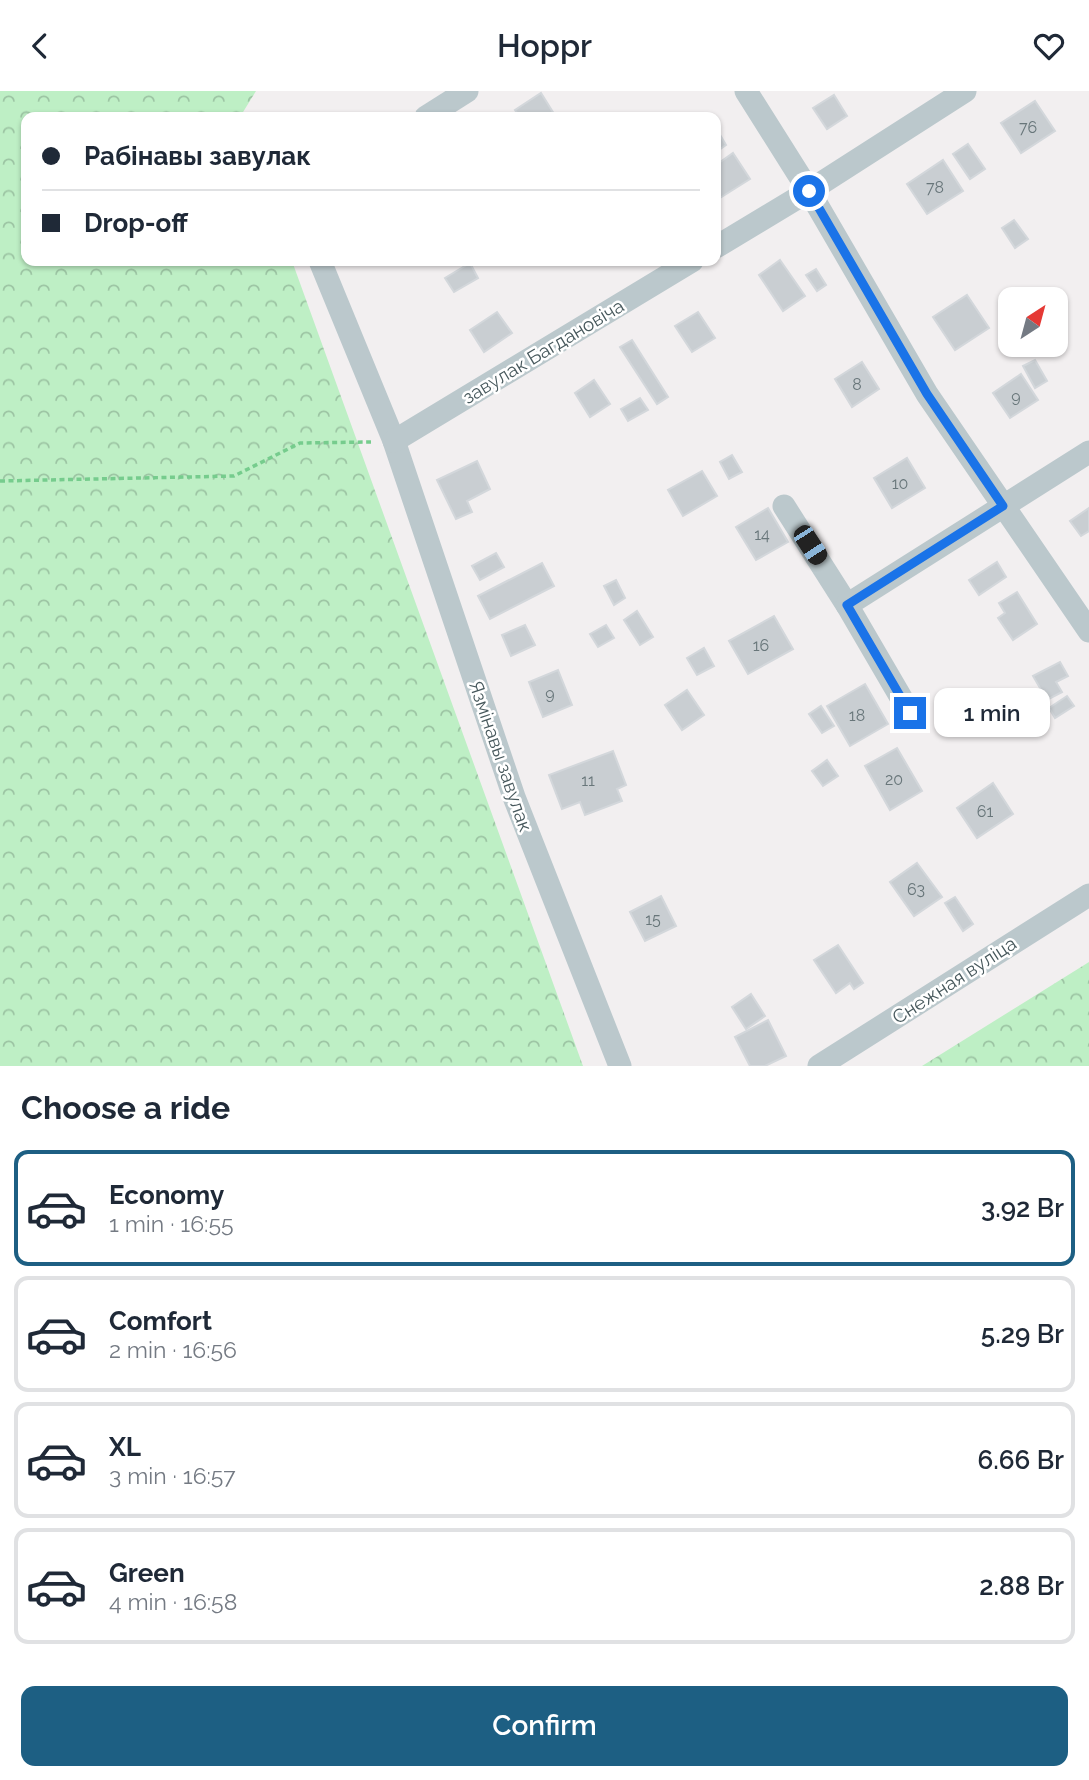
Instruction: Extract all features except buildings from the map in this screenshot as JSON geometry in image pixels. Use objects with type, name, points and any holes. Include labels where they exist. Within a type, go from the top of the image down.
[{"type":"street","points":[[434,112],[467,91]]},
{"type":"street","points":[[746,91],[809,191],[927,394],[1089,631]]},
{"type":"street","points":[[721,244],[965,91]]},
{"type":"street","name":"Язмінавы завулак","points":[[322,266],[394,441],[514,797],[620,1066]]},
{"type":"street","name":"завулак Багдановіча","points":[[394,441],[684,266]]},
{"type":"street","points":[[847,605],[1089,452]]},
{"type":"street","points":[[784,506],[847,605],[910,713]]},
{"type":"street","name":"Снежная вуліца","points":[[819,1066],[1089,895]]},
{"type":"path","points":[[0,481],[234,476],[300,443],[394,441]]},
{"type":"green space","points":[[0,91],[256,91],[243,112],[21,112],[21,266],[294,266],[583,1066],[0,1066]]},
{"type":"green space","points":[[1089,962],[1089,1066],[922,1066]]},
{"type":"route","points":[[809,191],[927,394],[1003,506],[847,605],[910,713]]}]
